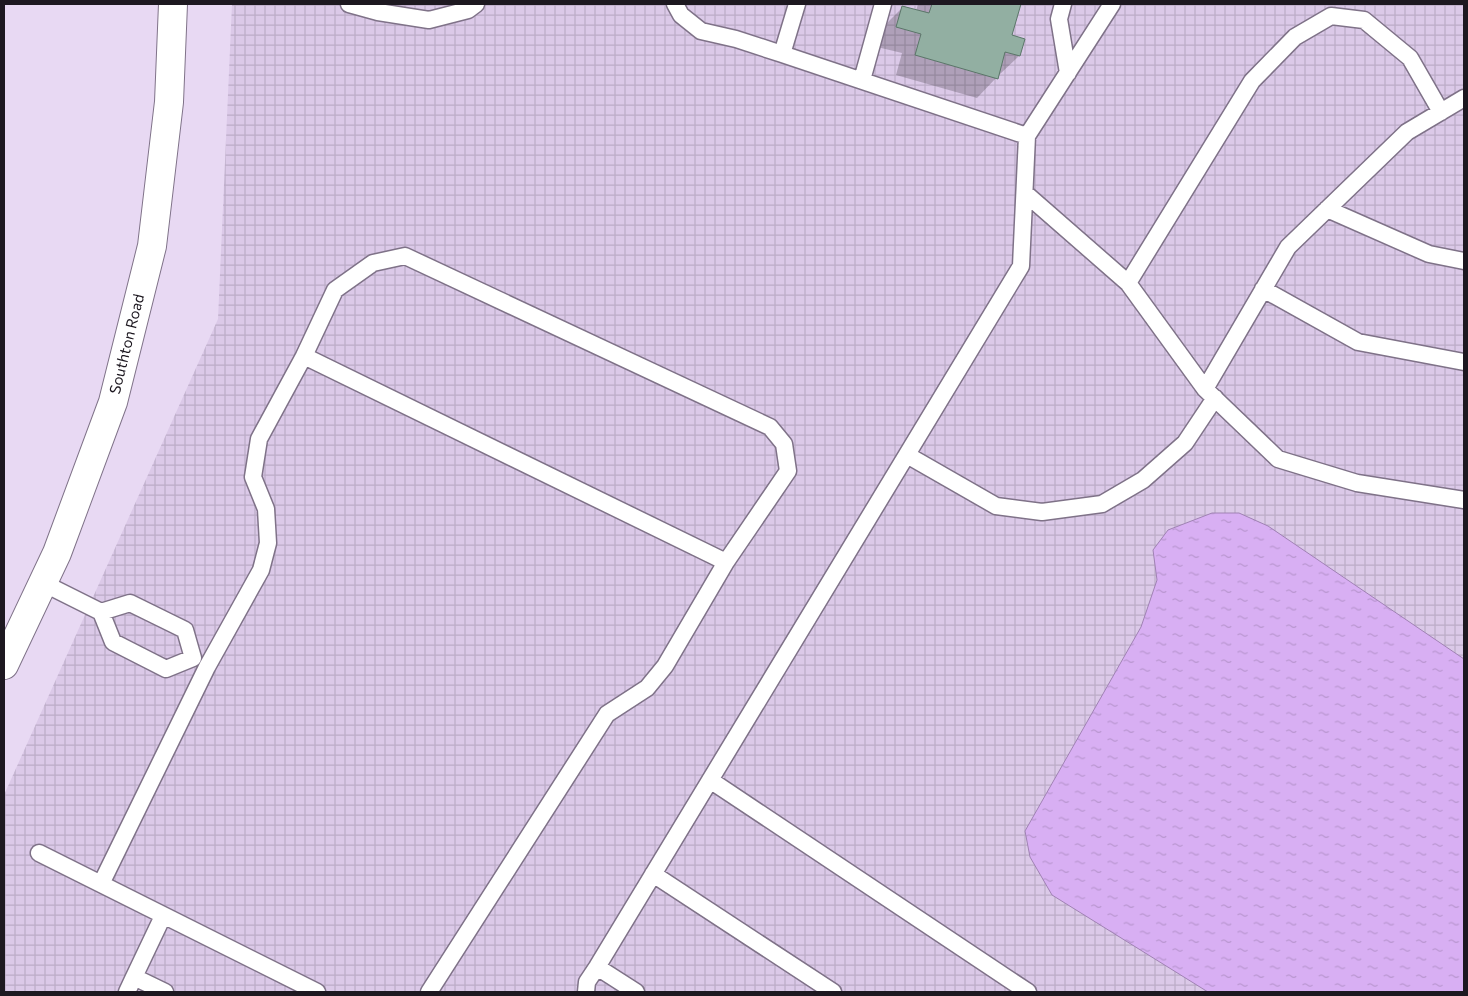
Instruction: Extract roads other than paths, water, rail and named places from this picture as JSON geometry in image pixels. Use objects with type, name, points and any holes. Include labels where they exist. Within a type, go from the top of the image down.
[{"type":"street","name":"Southton Road","points":[[4,665],[57,553],[113,402],[152,246],[169,102],[173,4]]},
{"type":"lane","points":[[349,4],[378,12],[429,20],[468,10],[476,4]]},
{"type":"lane","points":[[675,4],[681,15],[701,31],[736,39],[1028,136]]},
{"type":"lane","points":[[782,54],[796,4]]},
{"type":"lane","points":[[862,80],[883,4]]},
{"type":"lane","points":[[1063,4],[1059,19],[1068,73]]},
{"type":"lane","points":[[586,992],[588,982],[1021,266],[1028,136],[1112,4]]},
{"type":"lane","points":[[1128,282],[1252,81],[1295,37],[1331,16],[1364,20],[1410,58],[1441,112]]},
{"type":"lane","points":[[906,455],[996,506],[1042,512],[1102,504],[1143,480],[1185,443],[1263,289],[1288,247],[1407,132],[1464,98]]},
{"type":"lane","points":[[1025,193],[1128,282],[1210,393],[1278,460],[1357,483],[1464,500]]},
{"type":"lane","points":[[1327,209],[1429,254],[1464,261]]},
{"type":"lane","points":[[101,884],[207,667],[261,570],[268,543],[266,509],[253,477],[258,439],[304,356],[336,290],[373,263],[405,256],[770,427],[784,444],[788,471],[726,562],[665,666],[647,688],[607,714],[429,992]]},
{"type":"lane","points":[[1263,289],[1358,342],[1464,362]]},
{"type":"lane","points":[[304,356],[726,562]]},
{"type":"lane","points":[[43,583],[101,612],[113,642],[166,669],[193,658]]},
{"type":"lane","points":[[101,612],[130,603],[185,630],[193,658],[207,667]]},
{"type":"lane","points":[[710,780],[1028,992]]},
{"type":"lane","points":[[39,853],[317,992]]},
{"type":"lane","points":[[653,874],[833,992]]},
{"type":"lane","points":[[127,992],[163,916]]},
{"type":"lane","points":[[597,967],[636,992]]},
{"type":"lane","points":[[134,977],[165,992]]},
{"type":"water","points":[[1212,513],[1239,513],[1268,526],[1464,659],[1464,992],[1208,992],[1052,895],[1030,857],[1025,831],[1141,627],[1157,580],[1153,550],[1168,530]]}]
